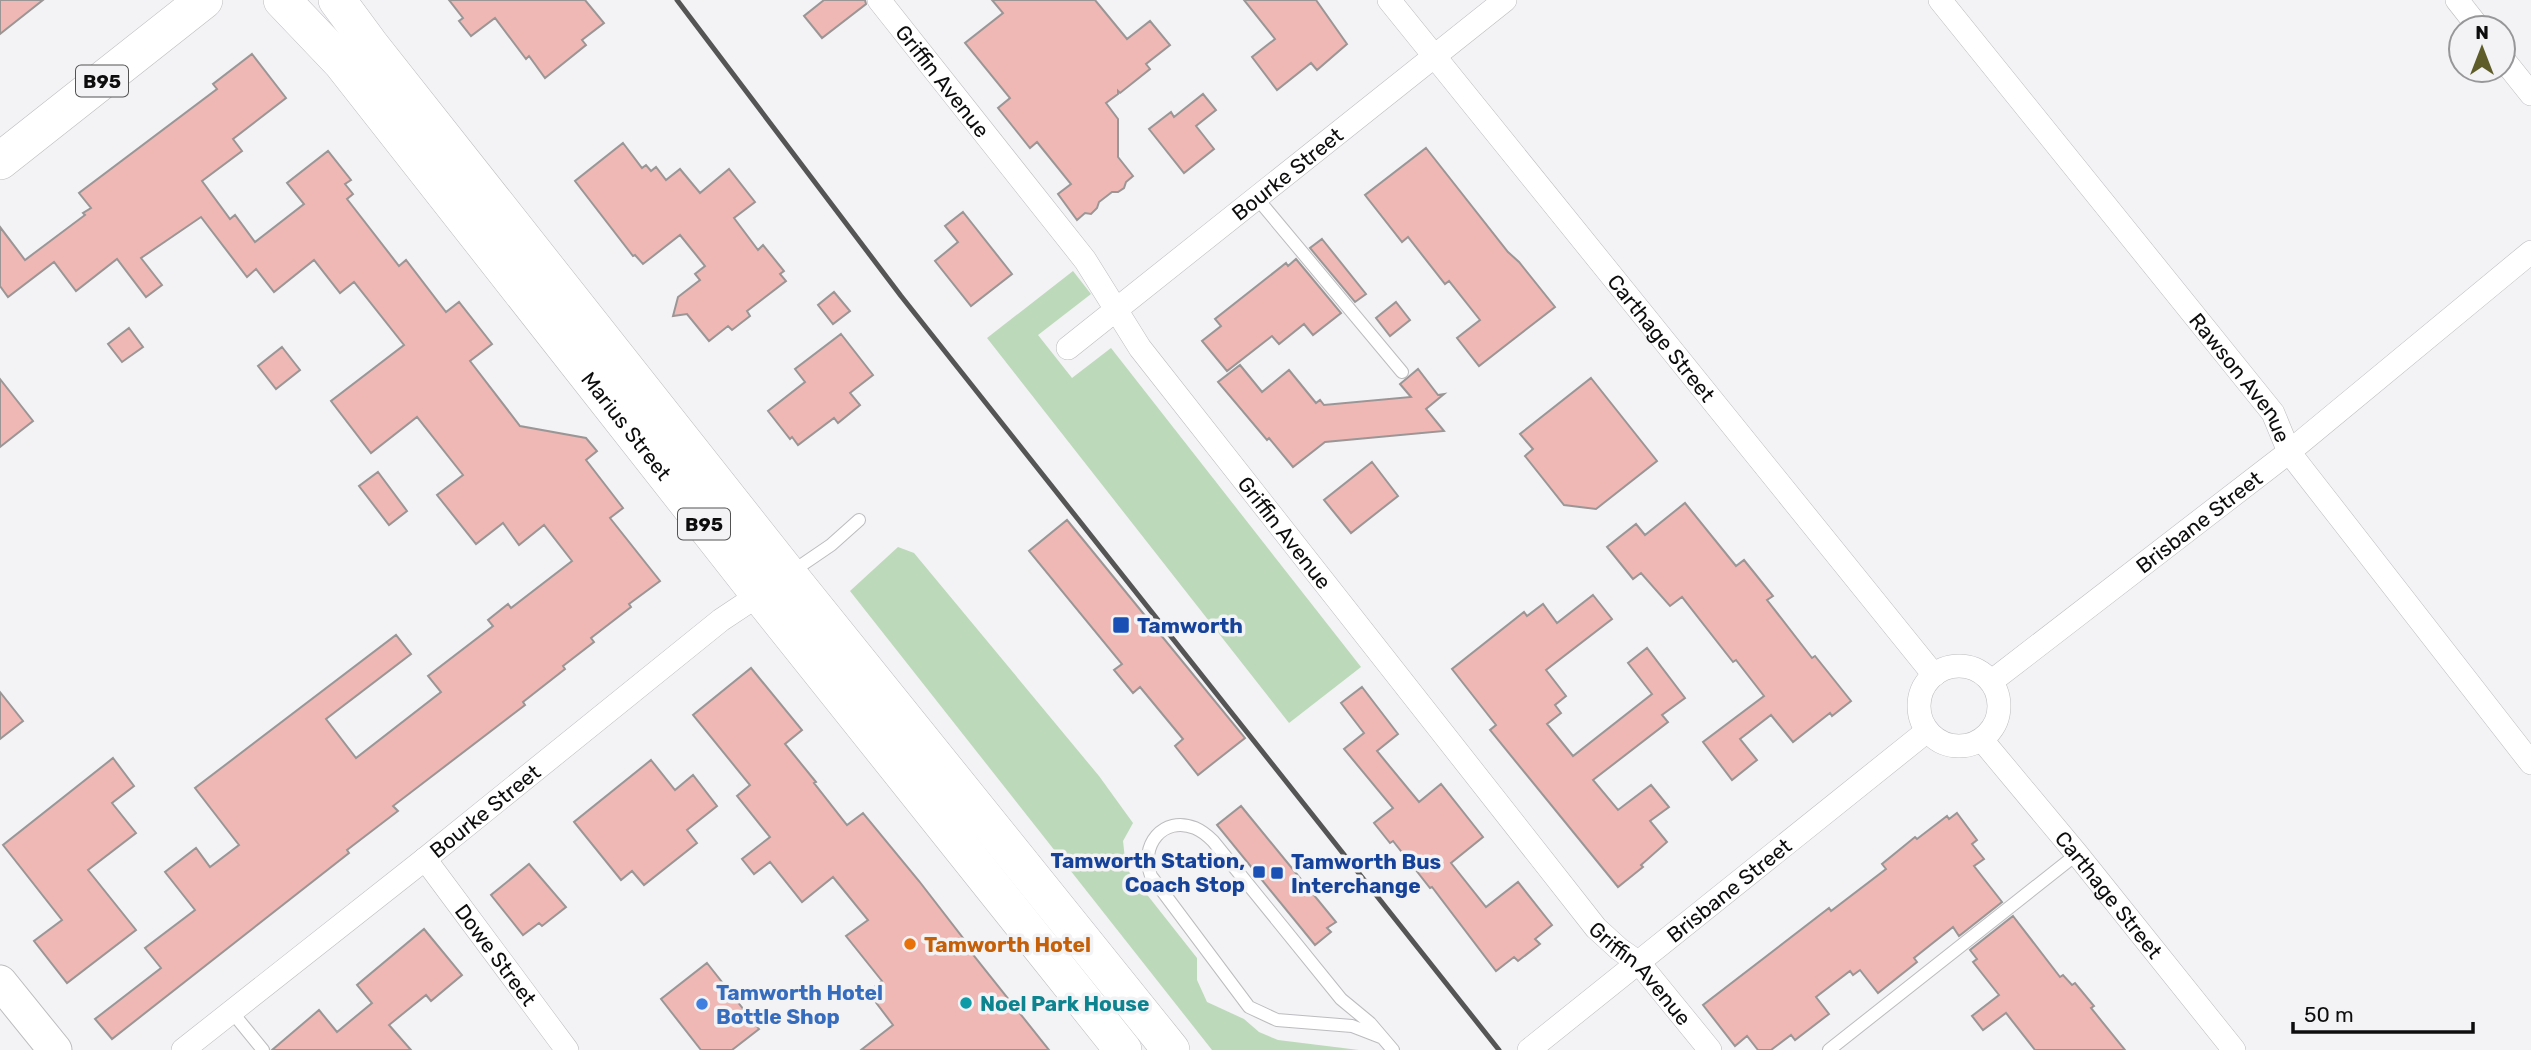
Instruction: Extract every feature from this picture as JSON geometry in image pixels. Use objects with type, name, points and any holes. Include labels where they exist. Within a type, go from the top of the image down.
[{"type":"main road","name":"B95","points":[[0,161],[204,0]]},
{"type":"main road","name":"Marius Street","points":[[282,0],[342,63],[774,584],[1171,1050]]},
{"type":"main road","name":"Marius Street","points":[[337,0],[1123,1050]]},
{"type":"main road","points":[[0,982],[55,1050]]},
{"type":"street","name":"Griffin Avenue","points":[[879,0],[1085,260],[1140,348],[1597,928],[1639,963],[1710,1050]]},
{"type":"street","name":"Carthage Street","points":[[1389,0],[1934,675]]},
{"type":"street","name":"Bourke Street","points":[[1068,348],[1505,0]]},
{"type":"street","name":"Rawson Avenue","points":[[1940,0],[2273,414],[2290,452],[2531,762]]},
{"type":"street","points":[[2457,0],[2468,14]]},
{"type":"street","points":[[2517,76],[2531,94]]},
{"type":"street","name":"Brisbane Street","points":[[1992,681],[2290,452],[2531,252]]},
{"type":"street","name":"Bourke Street","points":[[183,1050],[721,620],[774,584]]},
{"type":"street","points":[[1971,667],[1992,681],[1998,693],[1998,719],[1992,731],[1982,740],[1971,745],[1947,744],[1936,739],[1927,730],[1921,720],[1920,695],[1925,684],[1934,675],[1945,668],[1971,667]]},
{"type":"street","name":"Brisbane Street","points":[[1530,1050],[1927,730]]},
{"type":"street","name":"Carthage Street","points":[[1982,740],[2234,1050]]},
{"type":"street","name":"Dowe Street","points":[[425,859],[566,1050]]},
{"type":"lane","points":[[1256,197],[1402,372]]},
{"type":"lane","points":[[774,584],[831,545],[859,520]]},
{"type":"lane","points":[[1383,1038],[1352,1026],[1277,1020],[1249,1007],[1151,876],[1147,855],[1155,836],[1164,830],[1186,825],[1213,841],[1341,999],[1383,1038],[1392,1050]]},
{"type":"lane","points":[[1829,1050],[2077,854]]},
{"type":"lane","points":[[232,1012],[262,1050]]},
{"type":"green space","points":[[1073,271],[1091,294],[1038,335],[1072,378],[1111,348],[1361,667],[1289,723],[987,338]]},
{"type":"green space","points":[[898,547],[914,553],[1099,776],[1133,823],[1123,841],[1126,868],[1197,958],[1197,980],[1207,1002],[1244,1019],[1259,1032],[1278,1040],[1359,1050],[1212,1050],[850,591]]},
{"type":"building","points":[[0,0],[43,0],[0,34]]},
{"type":"building","points":[[449,0],[585,0],[604,23],[582,40],[586,45],[545,78],[529,56],[526,59],[495,18],[471,36],[459,21],[463,18]]},
{"type":"building","points":[[824,0],[865,0],[866,4],[822,38],[804,16]]},
{"type":"building","points":[[992,0],[1095,0],[1127,39],[1150,21],[1170,45],[1146,64],[1150,69],[1120,93],[1118,91],[1118,94],[1106,103],[1118,119],[1118,157],[1133,176],[1124,188],[1112,192],[1099,202],[1091,214],[1085,213],[1077,220],[1058,194],[1071,184],[1037,142],[1030,148],[998,108],[1010,98],[965,43],[1003,13]]},
{"type":"building","points":[[1244,0],[1316,0],[1347,44],[1317,70],[1311,63],[1277,90],[1252,57],[1275,39]]},
{"type":"building","points":[[252,54],[286,98],[233,139],[242,151],[202,181],[230,219],[235,215],[255,242],[304,204],[287,183],[328,151],[351,180],[345,184],[353,194],[347,199],[399,266],[406,260],[446,312],[459,302],[492,344],[470,361],[520,426],[586,438],[597,451],[586,460],[623,508],[610,518],[660,581],[591,638],[594,642],[523,702],[525,705],[393,806],[398,811],[347,850],[349,853],[112,1039],[95,1019],[161,968],[145,948],[195,910],[165,872],[196,848],[210,867],[239,845],[195,788],[396,635],[411,654],[326,719],[356,758],[441,692],[428,676],[493,626],[488,620],[508,604],[511,608],[572,561],[544,525],[519,545],[503,523],[476,544],[437,495],[463,475],[417,417],[371,453],[331,401],[404,345],[354,282],[340,293],[314,260],[274,292],[256,269],[247,277],[201,217],[141,258],[162,285],[146,297],[117,259],[76,291],[54,262],[8,297],[0,286],[0,227],[25,260],[91,208],[79,193],[217,89],[213,84]]},
{"type":"building","points":[[1203,94],[1216,110],[1196,126],[1214,149],[1184,173],[1149,129],[1171,112],[1174,117]]},
{"type":"building","points":[[623,143],[642,168],[646,165],[651,171],[656,167],[666,180],[680,169],[700,193],[729,169],[755,202],[734,218],[758,250],[763,245],[784,271],[780,274],[786,281],[747,311],[750,316],[732,330],[728,326],[709,341],[687,314],[673,316],[678,297],[700,280],[695,274],[705,266],[680,235],[643,264],[633,256],[575,181]]},
{"type":"building","points":[[1426,148],[1555,307],[1479,366],[1457,338],[1480,320],[1449,281],[1445,284],[1408,237],[1402,242],[1365,195]]},
{"type":"building","points":[[963,212],[1012,274],[971,306],[935,261],[958,242],[945,226]]},
{"type":"building","points":[[1322,239],[1366,294],[1355,302],[1310,248]]},
{"type":"building","points":[[1296,259],[1341,313],[1313,335],[1304,324],[1279,344],[1272,336],[1227,371],[1202,341],[1221,326],[1215,319],[1286,263],[1288,266]]},
{"type":"building","points":[[834,292],[850,311],[833,324],[818,305]]},
{"type":"building","points":[[1396,302],[1410,320],[1390,336],[1376,318]]},
{"type":"building","points":[[129,328],[143,347],[122,362],[108,344]]},
{"type":"building","points":[[841,334],[873,375],[850,393],[860,405],[838,423],[834,418],[798,445],[768,411],[805,382],[795,369]]},
{"type":"building","points":[[282,347],[300,370],[276,389],[258,366]]},
{"type":"building","points":[[1240,365],[1262,392],[1289,370],[1316,403],[1320,400],[1324,405],[1411,397],[1400,384],[1418,369],[1438,395],[1444,394],[1426,409],[1444,431],[1325,442],[1293,467],[1218,382]]},
{"type":"building","points":[[1591,378],[1657,461],[1596,509],[1564,505],[1525,456],[1533,449],[1520,434]]},
{"type":"building","points":[[0,379],[33,421],[0,447]]},
{"type":"building","points":[[1372,462],[1398,496],[1351,533],[1324,500]]},
{"type":"building","points":[[378,472],[407,511],[389,525],[359,486]]},
{"type":"building","points":[[1685,503],[1736,566],[1744,560],[1773,596],[1767,600],[1812,658],[1815,656],[1851,701],[1832,716],[1830,713],[1793,742],[1771,715],[1740,739],[1757,760],[1732,780],[1703,742],[1764,696],[1736,660],[1733,662],[1682,597],[1670,606],[1641,573],[1633,579],[1607,547],[1636,524],[1645,535]]},
{"type":"building","name":"Tamworth","points":[[1067,520],[1245,738],[1198,775],[1175,746],[1183,739],[1140,687],[1133,693],[1114,670],[1122,664],[1029,551]]},
{"type":"building","points":[[1593,595],[1612,619],[1546,670],[1566,696],[1555,705],[1561,713],[1547,724],[1573,756],[1652,694],[1628,663],[1647,648],[1685,698],[1662,715],[1668,722],[1593,780],[1618,810],[1651,785],[1669,807],[1650,821],[1667,842],[1641,865],[1643,867],[1618,887],[1490,730],[1496,725],[1452,669],[1524,612],[1527,616],[1543,604],[1557,623]]},
{"type":"building","points":[[751,668],[802,730],[785,744],[816,782],[814,783],[847,825],[863,813],[1049,1050],[861,1050],[893,1025],[868,992],[882,981],[846,936],[868,920],[833,877],[802,902],[770,862],[754,874],[742,859],[770,837],[737,796],[750,785],[693,715]]},
{"type":"building","points":[[1362,687],[1398,734],[1377,751],[1419,802],[1441,784],[1483,837],[1451,863],[1486,907],[1518,882],[1552,925],[1535,939],[1540,944],[1518,961],[1514,957],[1496,971],[1432,887],[1430,888],[1393,841],[1390,843],[1374,823],[1393,808],[1344,749],[1364,733],[1341,703]]},
{"type":"building","points":[[0,692],[23,721],[0,739]]},
{"type":"building","points":[[113,758],[134,786],[112,803],[136,833],[88,870],[136,930],[67,983],[34,941],[62,920],[3,845]]},
{"type":"building","points":[[651,760],[675,790],[693,775],[717,806],[687,830],[697,843],[644,885],[632,871],[621,880],[574,822]]},
{"type":"building","name":"Tamworth Bus Interchange","points":[[1241,806],[1336,922],[1327,928],[1331,932],[1315,945],[1217,825]]},
{"type":"building","points":[[1957,813],[1977,840],[1972,844],[1984,859],[1974,866],[2002,902],[1959,936],[1953,927],[1914,958],[1917,962],[1878,993],[1860,970],[1853,975],[1850,971],[1816,997],[1829,1014],[1795,1040],[1791,1035],[1771,1050],[1758,1050],[1747,1036],[1735,1046],[1703,1005],[1829,908],[1831,911],[1886,869],[1882,864],[1915,837],[1917,839],[1947,816],[1949,819]]},
{"type":"building","points":[[529,864],[566,907],[542,926],[539,923],[523,935],[491,895]]},
{"type":"building","points":[[2013,916],[2060,977],[2063,975],[2072,985],[2075,983],[2094,1006],[2091,1008],[2125,1050],[2035,1050],[2006,1013],[1983,1030],[1972,1016],[1999,995],[1973,962],[1977,959],[1970,950]]},
{"type":"building","points":[[424,929],[462,975],[431,1001],[426,995],[389,1025],[411,1050],[272,1050],[319,1010],[337,1032],[372,1003],[357,985]]},
{"type":"building","name":"Tamworth Hotel Bottle Shop","points":[[707,963],[759,1029],[732,1050],[701,1050],[661,999]]},
{"type":"railway","points":[[677,0],[901,296],[1499,1050]]},
{"type":"place","name":"Tamworth","points":[[1121,625]]},
{"type":"place","name":"Tamworth Station, Coach Stop","points":[[1259,872]]},
{"type":"place","name":"Tamworth Bus Interchange","points":[[1277,873]]},
{"type":"place","name":"Tamworth Hotel","points":[[910,944]]},
{"type":"place","name":"Noel Park House","points":[[966,1003]]},
{"type":"place","name":"Tamworth Hotel Bottle Shop","points":[[702,1004]]}]
